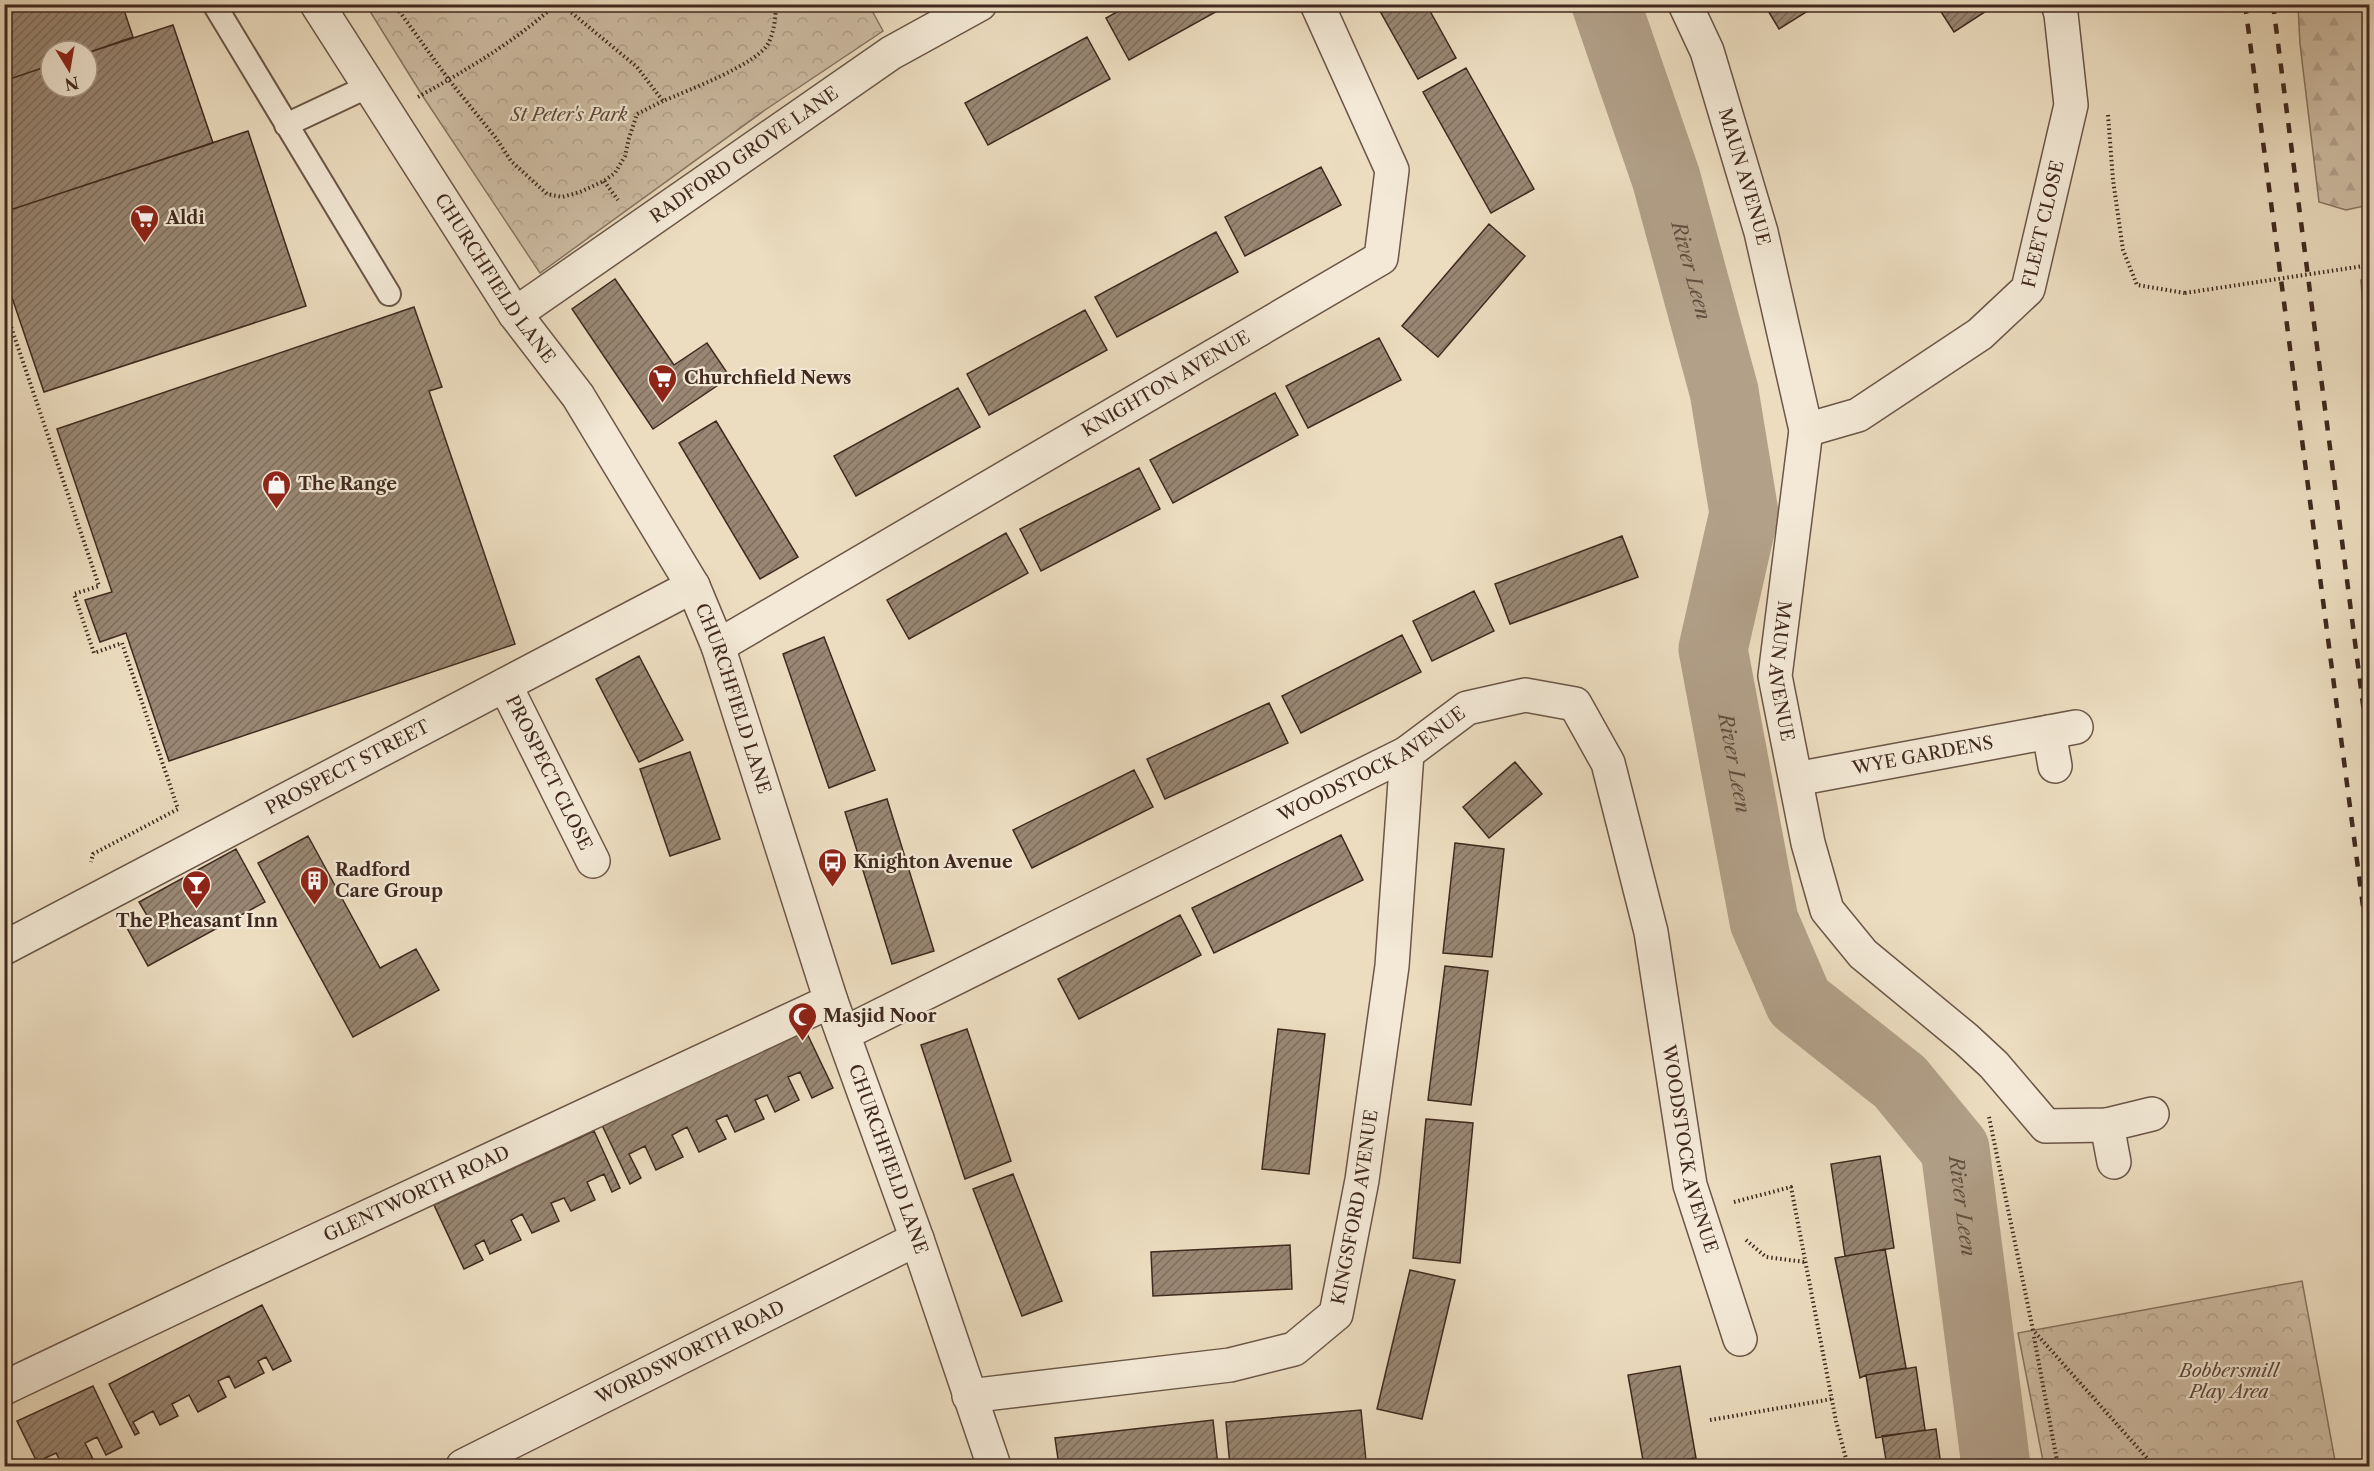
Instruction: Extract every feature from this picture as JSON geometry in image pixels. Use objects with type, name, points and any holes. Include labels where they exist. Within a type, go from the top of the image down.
[{"type":"street","name":"CHURCHFIELD LANE","points":[[317,4],[516,314],[578,396],[693,586],[718,646],[831,1001],[917,1239],[994,1467]]},
{"type":"street","name":"RADFORD GROVE LANE","points":[[516,314],[891,53],[980,4]]},
{"type":"street","name":"KNIGHTON AVENUE","points":[[718,646],[1381,258],[1392,170],[1317,4]]},
{"type":"street","name":"MAUN AVENUE","points":[[1685,4],[1707,51],[1761,232],[1806,430],[1775,676],[1808,843],[1827,909],[1863,954],[1994,1065],[2046,1126],[2108,1125],[2152,1114]]},
{"type":"street","name":"FLEET CLOSE","points":[[1806,430],[1858,415],[1980,334],[2028,289],[2071,105],[2058,4]]},
{"type":"street","name":"PROSPECT STREET","points":[[4,948],[693,586]]},
{"type":"street","name":"PROSPECT CLOSE","points":[[504,685],[593,861]]},
{"type":"street","name":"WOODSTOCK AVENUE","points":[[843,1034],[1407,753],[1467,708],[1525,695],[1575,704],[1608,763],[1651,932],[1690,1185],[1740,1339]]},
{"type":"street","name":"WYE GARDENS","points":[[1796,778],[2062,729],[2055,766]]},
{"type":"street","name":"KINGSFORD AVENUE","points":[[969,1396],[1230,1365],[1294,1348],[1336,1314],[1362,1180],[1392,966],[1407,753]]},
{"type":"street","name":"GLENTWORTH ROAD","points":[[4,1388],[831,1001]]},
{"type":"street","points":[[2108,1125],[2114,1162]]},
{"type":"street","name":"WORDSWORTH ROAD","points":[[463,1467],[917,1239]]},
{"type":"lane","points":[[214,4],[389,294]]},
{"type":"lane","points":[[286,125],[369,86]]},
{"type":"path","points":[[394,4],[511,161],[547,194],[562,196],[580,192],[615,173],[625,156],[637,114],[712,80],[754,57],[769,43],[776,17],[776,4]]},
{"type":"path","points":[[422,94],[449,80],[519,35],[556,4]]},
{"type":"path","points":[[561,4],[636,67],[663,101]]},
{"type":"path","points":[[2107,104],[2113,180],[2123,250],[2137,285],[2185,293],[2370,265]]},
{"type":"path","points":[[4,306],[99,586],[74,594],[94,653],[122,643],[178,809]]},
{"type":"path","points":[[1994,1065],[1984,1088],[2033,1330],[2154,1467]]},
{"type":"path","points":[[1698,1210],[1791,1187],[1832,1399],[1848,1467]]},
{"type":"path","points":[[1744,1238],[1766,1257],[1805,1262]]},
{"type":"path","points":[[2034,1337],[2058,1467]]},
{"type":"path","points":[[1710,1420],[1832,1399]]},
{"type":"green space","name":"St Peter's Park","points":[[366,5],[869,5],[883,31],[765,110],[540,273],[422,95]]},
{"type":"green space","points":[[2298,5],[2369,5],[2369,205],[2346,210],[2319,202],[2300,44]]},
{"type":"green space","points":[[2370,278],[2369,390],[2361,280]]},
{"type":"green space","name":"Bobbersmill Play Area","points":[[2302,1281],[2336,1466],[2044,1466],[2018,1333]]},
{"type":"building","points":[[4,4],[122,4],[133,37],[99,49],[99,39],[39,39],[39,69],[4,81]]},
{"type":"building","points":[[1131,4],[1230,4],[1129,60],[1106,18]]},
{"type":"building","points":[[1376,4],[1426,4],[1456,58],[1418,79]]},
{"type":"building","points":[[1764,4],[1819,4],[1779,29]]},
{"type":"building","points":[[1936,4],[1993,4],[1994,6],[1954,32]]},
{"type":"building","points":[[173,25],[213,143],[4,212],[4,81],[39,69],[39,99],[99,99],[99,49]]},
{"type":"building","points":[[1087,37],[1110,79],[988,145],[965,103]]},
{"type":"building","points":[[1466,68],[1534,189],[1491,213],[1423,92]]},
{"type":"building","name":"Aldi","points":[[248,131],[306,306],[44,392],[4,274],[4,212]]},
{"type":"building","points":[[1321,167],[1341,205],[1245,256],[1225,217]]},
{"type":"building","points":[[1489,224],[1525,256],[1438,357],[1402,326]]},
{"type":"building","points":[[1216,232],[1238,272],[1117,337],[1095,297]]},
{"type":"building","points":[[615,279],[674,365],[707,343],[730,377],[653,429],[572,309]]},
{"type":"building","name":"The Range","points":[[414,307],[442,387],[429,391],[515,644],[169,761],[126,633],[100,642],[85,600],[112,592],[57,429]]},
{"type":"building","points":[[1085,310],[1107,350],[989,415],[967,374]]},
{"type":"building","points":[[1379,338],[1401,380],[1308,428],[1286,386]]},
{"type":"building","points":[[958,388],[980,427],[856,496],[834,456]]},
{"type":"building","points":[[1275,393],[1298,435],[1173,503],[1150,460]]},
{"type":"building","points":[[716,421],[798,557],[760,579],[679,443]]},
{"type":"building","points":[[1139,468],[1160,509],[1041,571],[1020,529]]},
{"type":"building","points":[[1006,533],[1028,573],[909,639],[887,600]]},
{"type":"building","points":[[1622,536],[1638,577],[1510,624],[1495,584]]},
{"type":"building","points":[[1474,591],[1494,631],[1432,661],[1413,621]]},
{"type":"building","points":[[1402,635],[1421,672],[1301,733],[1282,696]]},
{"type":"building","points":[[824,637],[875,770],[829,788],[783,654]]},
{"type":"building","points":[[639,656],[683,740],[639,762],[596,679]]},
{"type":"building","points":[[1269,703],[1288,743],[1165,799],[1147,759]]},
{"type":"building","points":[[690,752],[720,839],[670,856],[640,769]]},
{"type":"building","points":[[1515,762],[1542,794],[1489,838],[1463,807]]},
{"type":"building","points":[[1134,770],[1153,807],[1032,868],[1013,830]]},
{"type":"building","points":[[887,799],[934,951],[892,964],[845,812]]},
{"type":"building","points":[[1341,835],[1363,880],[1214,953],[1192,908]]},
{"type":"building","name":"Radford Care Group","points":[[308,836],[380,968],[416,949],[439,990],[353,1037],[258,863]]},
{"type":"building","points":[[1455,843],[1504,849],[1492,957],[1443,953]]},
{"type":"building","name":"The Pheasant Inn","points":[[236,849],[265,902],[148,966],[127,928],[148,917],[139,902]]},
{"type":"building","points":[[1180,915],[1201,955],[1079,1019],[1058,979]]},
{"type":"building","points":[[1445,966],[1488,971],[1471,1105],[1428,1100]]},
{"type":"building","points":[[803,1025],[833,1088],[812,1098],[800,1072],[788,1077],[799,1100],[775,1112],[767,1095],[755,1100],[764,1119],[735,1132],[727,1115],[716,1120],[726,1139],[699,1152],[687,1127],[672,1135],[683,1157],[656,1170],[645,1146],[629,1154],[641,1178],[630,1184],[601,1123]]},
{"type":"building","points":[[967,1029],[1011,1161],[965,1179],[921,1045]]},
{"type":"building","points":[[1278,1029],[1325,1034],[1309,1174],[1262,1169]]},
{"type":"building","points":[[1426,1119],[1473,1123],[1460,1263],[1413,1258]]},
{"type":"building","points":[[594,1131],[620,1188],[612,1192],[604,1174],[587,1182],[595,1200],[571,1211],[564,1198],[551,1203],[559,1221],[532,1233],[522,1214],[511,1220],[521,1240],[490,1254],[484,1240],[475,1245],[483,1260],[464,1269],[434,1205]]},
{"type":"building","points":[[1880,1156],[1894,1248],[1845,1256],[1831,1164]]},
{"type":"building","points":[[1013,1174],[1062,1301],[1022,1316],[973,1189]]},
{"type":"building","points":[[1290,1245],[1292,1289],[1153,1296],[1151,1252]]},
{"type":"building","points":[[1885,1249],[1906,1368],[1860,1378],[1835,1258]]},
{"type":"building","points":[[1410,1270],[1455,1280],[1422,1419],[1377,1409]]},
{"type":"building","points":[[262,1305],[291,1361],[273,1370],[266,1357],[258,1361],[264,1373],[235,1388],[229,1376],[218,1381],[226,1397],[198,1412],[189,1395],[172,1404],[178,1416],[160,1425],[153,1411],[133,1422],[139,1433],[135,1435],[109,1384]]},
{"type":"building","points":[[1680,1366],[1696,1458],[1644,1466],[1628,1375]]},
{"type":"building","points":[[1916,1367],[1925,1430],[1876,1438],[1866,1375]]},
{"type":"building","points":[[93,1386],[122,1447],[106,1455],[97,1437],[85,1443],[94,1461],[84,1466],[63,1466],[56,1453],[37,1462],[17,1421]]},
{"type":"building","points":[[1361,1410],[1366,1461],[1299,1466],[1230,1466],[1226,1422]]},
{"type":"building","points":[[1213,1420],[1218,1466],[1059,1466],[1055,1438]]},
{"type":"building","points":[[1936,1429],[1941,1466],[1887,1466],[1882,1436]]},
{"type":"waterway","name":"River Leen","points":[[1606,4],[1666,178],[1724,391],[1744,513],[1713,649],[1764,921],[1799,1002],[1900,1082],[1955,1149],[1996,1466]]},
{"type":"railway","points":[[2245,4],[2370,960]]},
{"type":"railway","points":[[2273,4],[2370,759]]},
{"type":"place","name":"Aldi","points":[[145,244]]},
{"type":"place","name":"Churchfield News","points":[[663,404]]},
{"type":"place","name":"The Range","points":[[277,510]]},
{"type":"place","name":"Knighton Avenue","points":[[832,888]]},
{"type":"place","name":"Radford Care Group","points":[[314,906]]},
{"type":"place","name":"The Pheasant Inn","points":[[197,910]]},
{"type":"place","name":"Masjid Noor","points":[[802,1042]]}]
